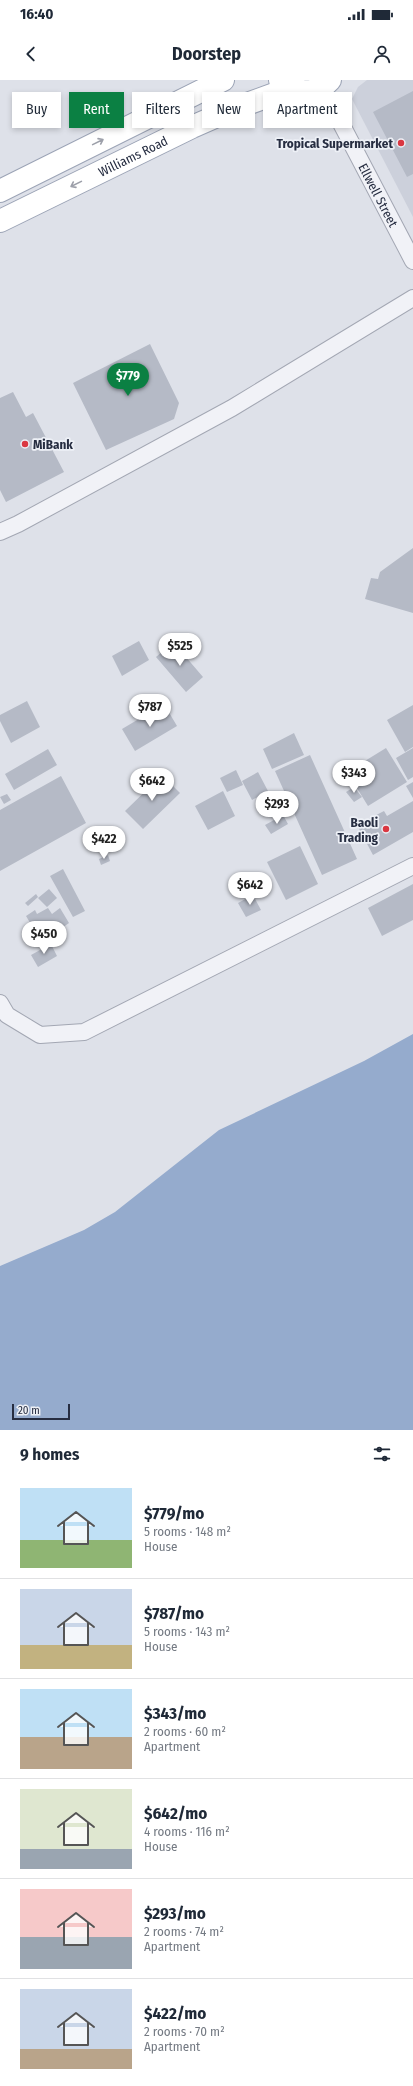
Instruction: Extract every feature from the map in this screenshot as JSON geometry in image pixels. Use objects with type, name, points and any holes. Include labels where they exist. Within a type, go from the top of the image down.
[{"type":"main road","points":[[0,191],[223,80]]},
{"type":"main road","name":"Williams Road","points":[[0,221],[192,127],[286,84],[301,92],[312,91],[326,83]]},
{"type":"street","name":"Ellwell Street","points":[[326,83],[413,261]]},
{"type":"street","points":[[0,532],[5,531],[232,408],[413,298]]},
{"type":"street","points":[[4,1009],[40,1035],[84,1032],[413,866]]},
{"type":"shaded area","points":[[367,80],[413,80],[413,217],[352,99],[358,87]]},
{"type":"water","points":[[413,1034],[413,1430],[0,1430],[0,1266],[84,1230],[115,1212],[219,1130],[364,1061]]},
{"type":"building","name":"Tropical Supermarket","points":[[413,91],[413,174],[407,177],[373,112]]},
{"type":"building","points":[[150,344],[179,403],[174,419],[106,450],[73,383]]},
{"type":"building","name":"MiBank","points":[[13,392],[26,417],[33,413],[64,472],[6,502],[0,490],[0,398]]},
{"type":"building","points":[[413,548],[413,613],[365,599],[371,578],[378,579],[380,572]]},
{"type":"building","points":[[139,641],[149,660],[122,676],[112,656]]},
{"type":"building","points":[[173,642],[203,677],[186,692],[156,657]]},
{"type":"building","points":[[27,701],[40,727],[11,743],[0,721],[0,715]]},
{"type":"building","points":[[164,704],[177,726],[135,751],[122,729]]},
{"type":"building","points":[[413,705],[413,747],[405,752],[387,720]]},
{"type":"building","points":[[294,733],[304,755],[272,769],[263,749]]},
{"type":"building","points":[[386,748],[407,782],[368,806],[347,772]]},
{"type":"building","points":[[413,748],[413,777],[408,780],[396,758]]},
{"type":"building","points":[[48,749],[57,765],[14,790],[5,774]]},
{"type":"building","points":[[310,755],[357,859],[322,875],[275,771]]},
{"type":"building","points":[[236,770],[243,785],[227,792],[220,778]]},
{"type":"building","points":[[258,772],[268,791],[252,800],[242,781]]},
{"type":"building","points":[[162,775],[180,793],[143,829],[125,811]]},
{"type":"building","points":[[61,776],[86,823],[0,871],[0,810]]},
{"type":"building","name":"Baoli Trading","points":[[413,782],[413,798],[406,786]]},
{"type":"building","points":[[354,787],[362,797],[354,802],[346,792]]},
{"type":"building","points":[[223,791],[235,816],[208,830],[195,806]]},
{"type":"building","points":[[7,794],[11,800],[4,804],[0,797]]},
{"type":"building","name":"Baoli Trading","points":[[413,801],[413,832],[373,855],[357,825],[384,811],[387,816]]},
{"type":"building","points":[[283,815],[288,824],[271,834],[265,825]]},
{"type":"building","points":[[300,846],[318,884],[286,900],[267,862]]},
{"type":"building","points":[[108,855],[110,861],[101,865],[99,859]]},
{"type":"building","points":[[63,869],[85,911],[73,917],[50,876]]},
{"type":"building","points":[[413,884],[413,920],[382,936],[368,908]]},
{"type":"building","points":[[49,889],[57,898],[47,907],[38,898]]},
{"type":"building","points":[[36,894],[38,897],[28,906],[25,903]]},
{"type":"building","points":[[253,895],[261,910],[246,917],[238,903]]},
{"type":"building","points":[[48,908],[52,914],[60,908],[69,923],[59,930],[61,933],[45,942],[43,939],[36,943],[27,929],[32,926],[26,916],[35,910],[37,914]]},
{"type":"building","points":[[51,944],[57,956],[38,967],[31,955]]},
{"type":"place","name":"Tropical Supermarket","points":[[401,143]]},
{"type":"place","name":"MiBank","points":[[25,444]]},
{"type":"place","name":"Baoli Trading","points":[[386,829]]}]
